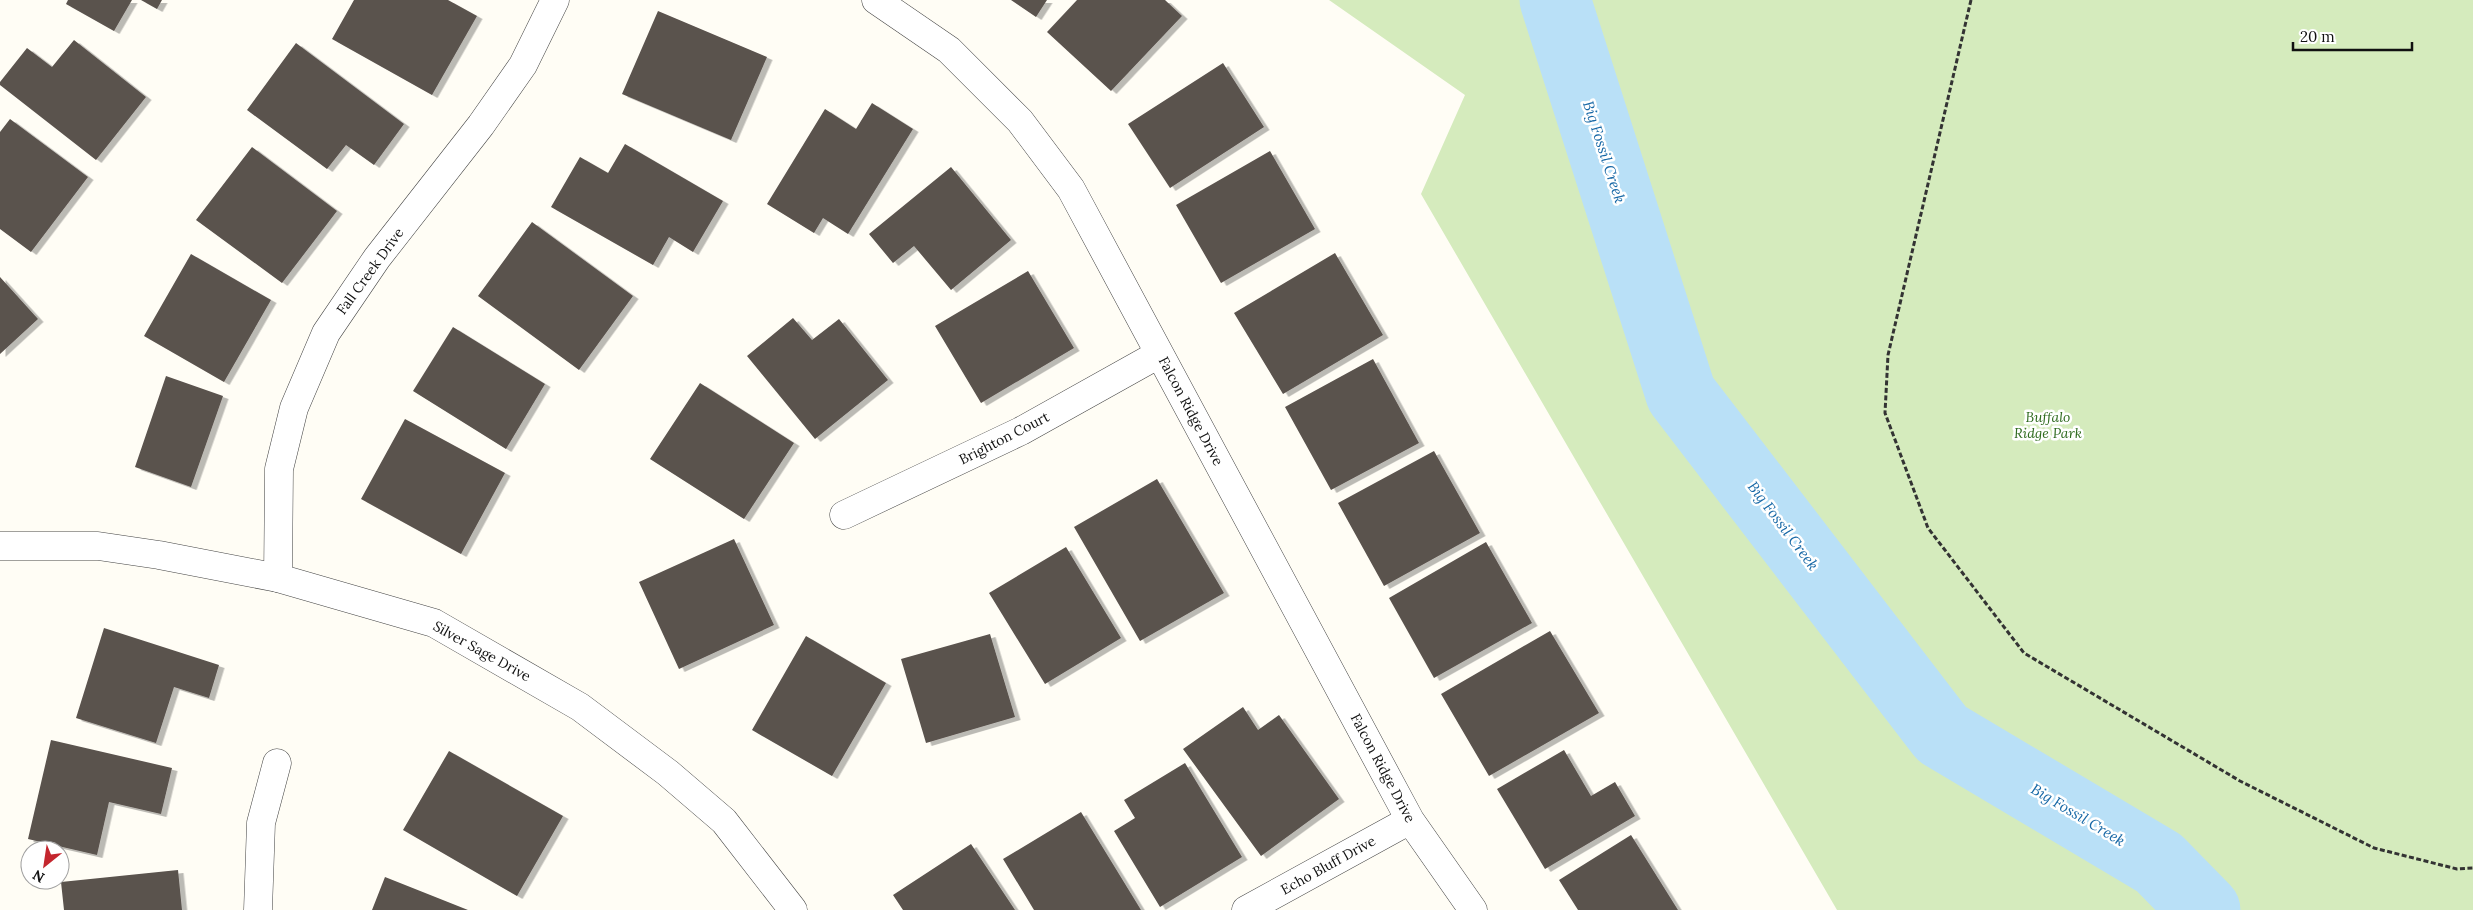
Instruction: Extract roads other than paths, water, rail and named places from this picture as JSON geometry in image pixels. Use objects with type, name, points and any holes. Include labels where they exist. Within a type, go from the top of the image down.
[{"type":"street","name":"Fall Creek Drive","points":[[278,578],[279,469],[294,408],[326,333],[377,258],[482,125],[523,65],[556,0]]},
{"type":"street","name":"Falcon Ridge Drive","points":[[876,0],[949,50],[1020,121],[1071,189],[1410,820],[1473,910]]},
{"type":"street","name":"Brighton Court","points":[[844,515],[1021,432],[1159,354]]},
{"type":"street","name":"Silver Sage Drive","points":[[0,546],[98,546],[159,555],[278,578],[434,622],[580,707],[668,773],[724,821],[793,910]]},
{"type":"street","points":[[258,910],[261,823],[277,763]]},
{"type":"street","name":"Echo Bluff Drive","points":[[1246,910],[1410,820]]},
{"type":"waterway","name":"Big Fossil Creek","points":[[1555,0],[1681,394],[1942,734],[2159,863],[2205,910]]},
{"type":"park label","name":"Buffalo Ridge Park","points":[[2048,426]]}]
